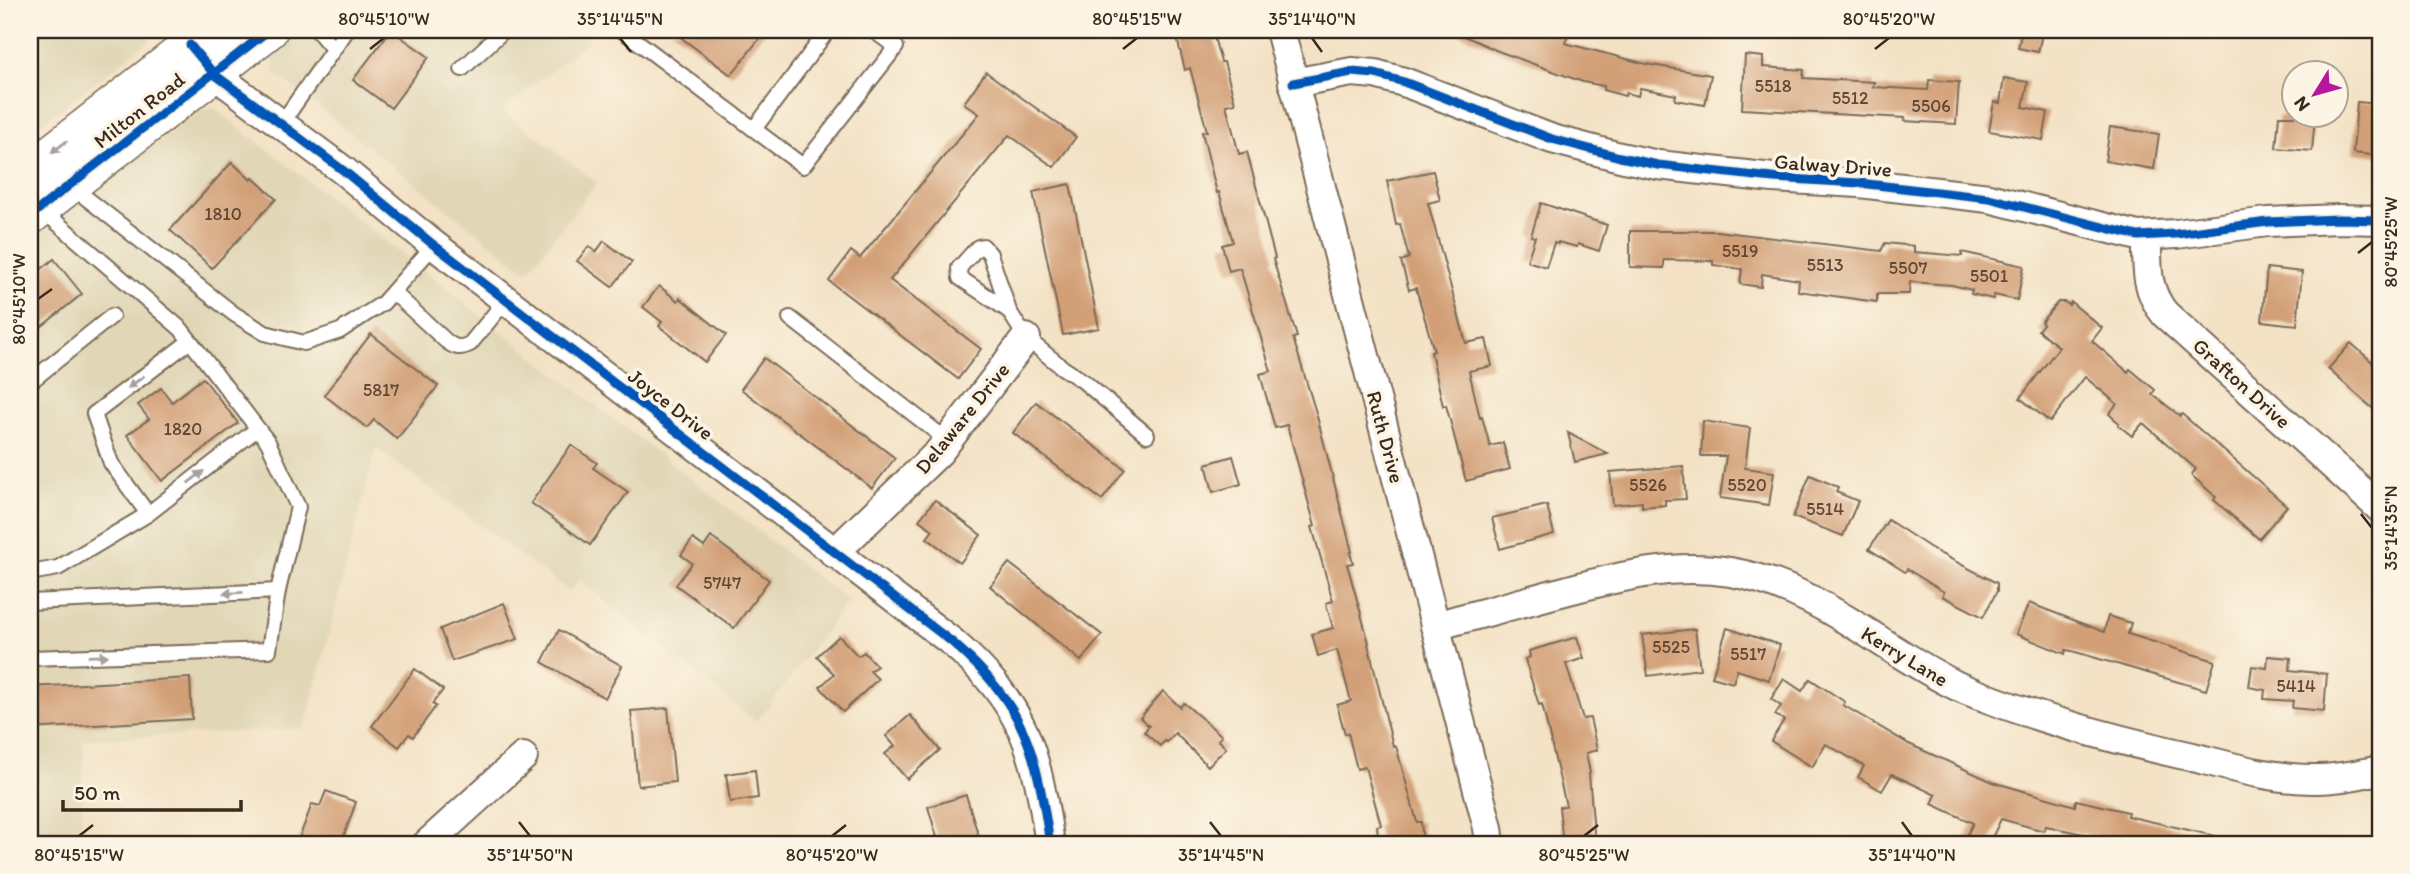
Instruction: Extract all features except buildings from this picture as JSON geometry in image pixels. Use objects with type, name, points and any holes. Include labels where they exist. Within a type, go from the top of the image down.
[{"type":"street","name":"Milton Road","points":[[35,212],[269,30]]},
{"type":"street","name":"Ruth Drive","points":[[1280,30],[1490,844]]},
{"type":"street","name":"Milton Road","points":[[30,170],[200,37]]},
{"type":"street","name":"Joyce Drive","points":[[200,37],[214,74],[344,171],[434,245],[976,663],[998,688],[1019,721],[1032,750],[1051,844]]},
{"type":"street","name":"Galway Drive","points":[[1293,83],[1352,72],[1375,74],[1404,82],[1552,139],[1620,157],[1658,165],[1773,178],[1859,183],[1989,198],[2138,236],[2268,222],[2380,220]]},
{"type":"street","name":"Grafton Drive","points":[[2147,236],[2147,275],[2151,293],[2165,314],[2380,508]]},
{"type":"street","name":"Delaware Drive","points":[[834,552],[939,452],[1026,338]]},
{"type":"street","name":"Kerry Lane","points":[[1435,626],[1605,580],[1650,571],[1730,572],[1779,585],[1804,595],[1953,685],[2030,714],[2113,739],[2276,777],[2332,778],[2380,770]]},
{"type":"street","points":[[426,844],[523,757]]},
{"type":"lane","points":[[317,30],[333,49]]},
{"type":"lane","points":[[281,124],[347,30]]},
{"type":"lane","points":[[462,69],[504,30]]},
{"type":"lane","points":[[622,30],[803,166],[896,47],[873,30]]},
{"type":"lane","points":[[754,129],[828,30]]},
{"type":"lane","points":[[70,186],[234,314],[265,333],[304,343],[340,331],[383,303],[434,245]]},
{"type":"lane","points":[[30,658],[269,650],[278,591],[299,508],[268,442],[181,328],[35,212]]},
{"type":"lane","points":[[393,292],[446,341],[462,348],[470,344],[506,300]]},
{"type":"lane","points":[[1009,311],[1026,338],[1147,435]]},
{"type":"lane","points":[[30,382],[113,316]]},
{"type":"lane","points":[[790,318],[948,441]]},
{"type":"lane","points":[[148,514],[111,463],[94,414],[190,341]]},
{"type":"lane","points":[[30,573],[58,568],[148,514],[257,429]]},
{"type":"lane","points":[[30,602],[278,591]]},
{"type":"shaded area","points":[[30,30],[163,30],[30,132]]},
{"type":"shaded area","points":[[305,30],[575,30],[589,41],[502,110],[597,183],[527,272],[275,73],[271,56]]},
{"type":"shaded area","points":[[214,108],[848,601],[757,722],[579,580],[570,592],[376,448],[305,728],[84,740],[81,844],[30,844],[30,237],[201,109]]},
{"type":"cycle path","points":[[30,216],[269,30]]},
{"type":"cycle path","points":[[190,45],[214,74],[344,171],[430,242],[952,642],[977,665],[997,687],[1024,732],[1039,782],[1050,844]]},
{"type":"cycle path","points":[[1293,83],[1352,72],[1375,74],[1404,82],[1552,139],[1620,157],[1658,165],[1773,178],[1859,183],[1989,198],[2138,236],[2268,222],[2380,220]]}]
